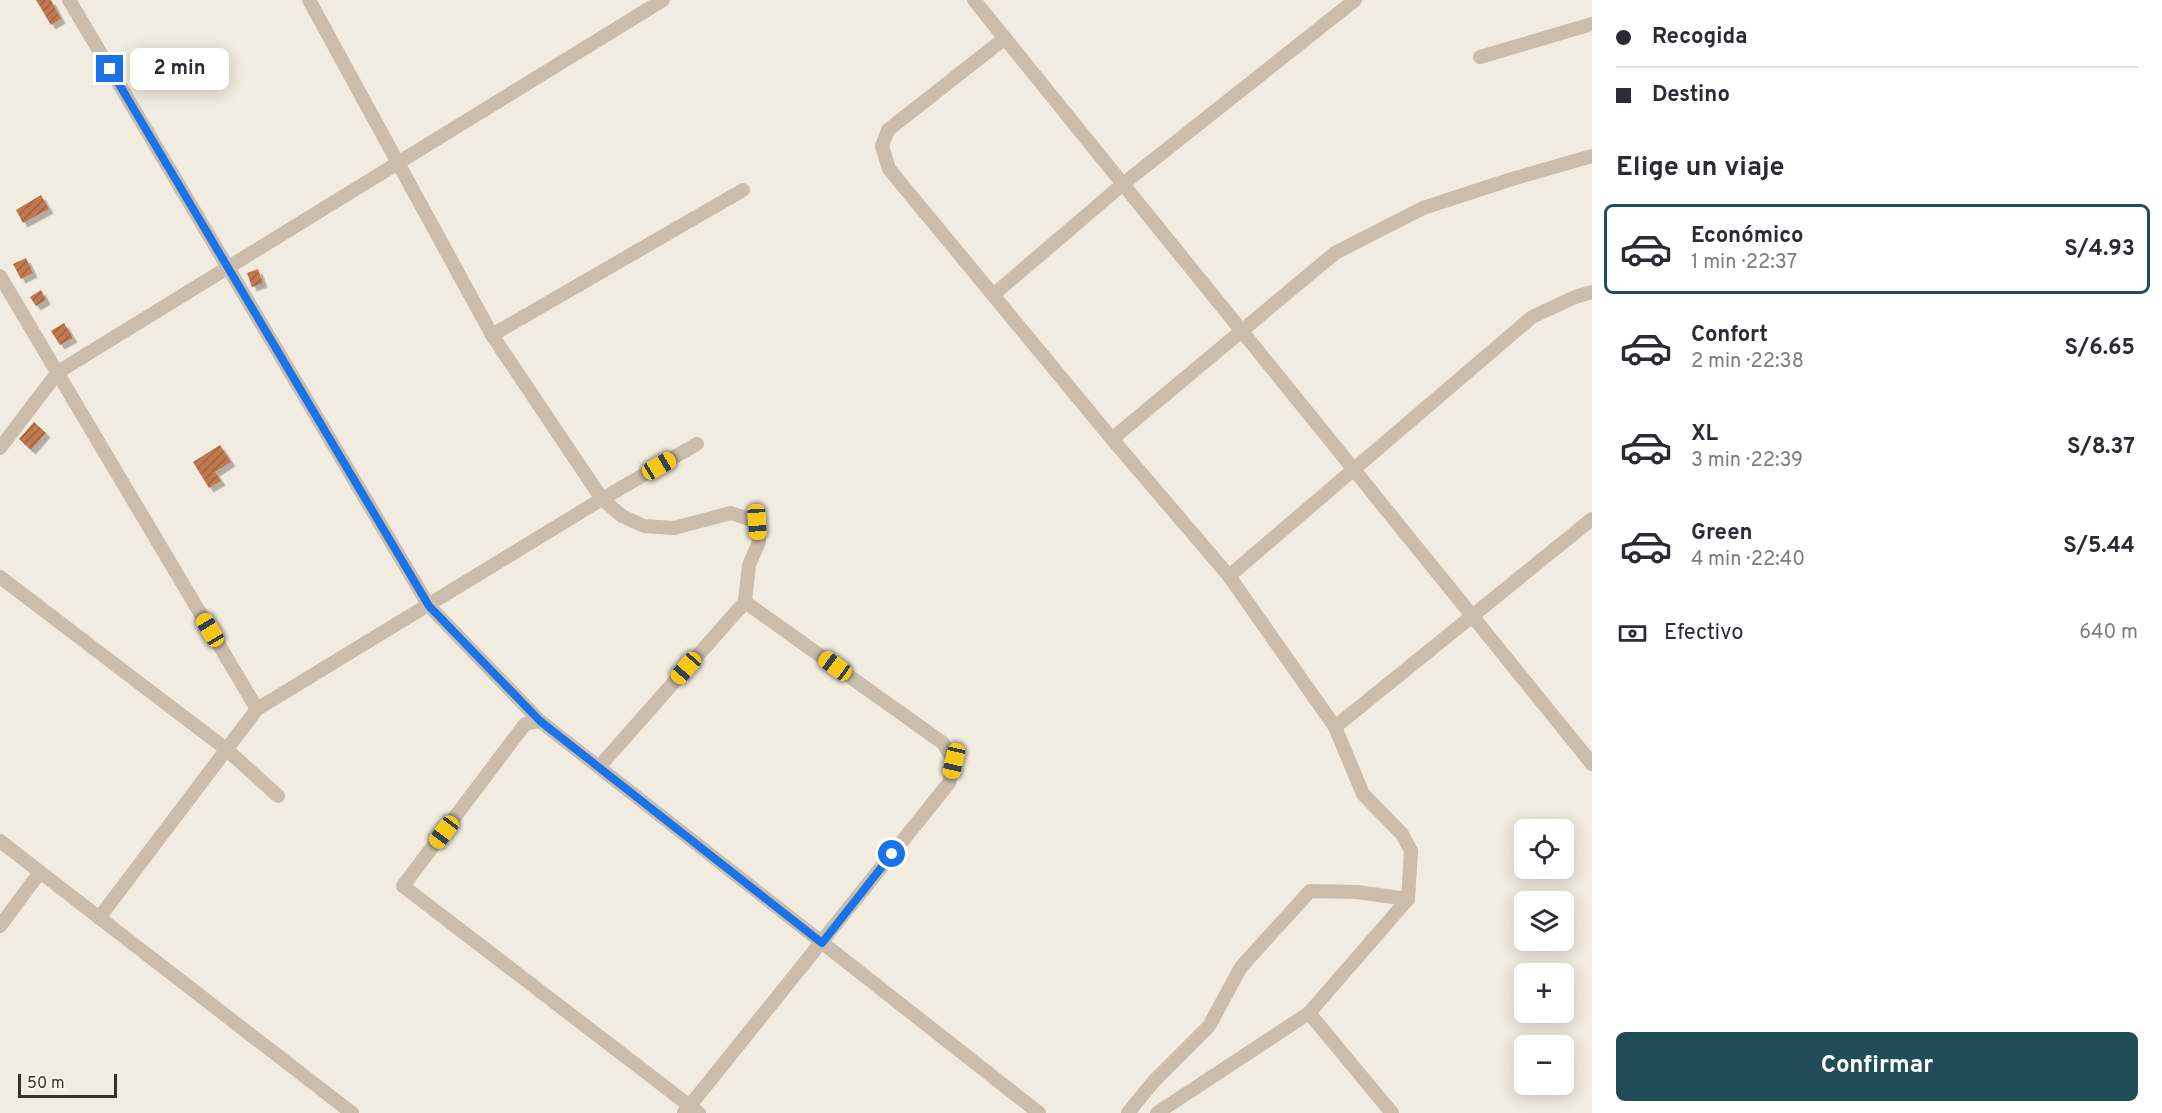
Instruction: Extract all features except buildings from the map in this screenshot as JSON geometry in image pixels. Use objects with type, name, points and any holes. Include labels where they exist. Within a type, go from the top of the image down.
[{"type":"street","points":[[69,0],[429,606],[540,721],[1039,1113]]},
{"type":"street","points":[[309,0],[492,335],[602,499],[622,516],[644,525],[674,528],[731,513],[757,522],[759,542],[749,565],[745,602],[599,767]]},
{"type":"street","points":[[0,448],[58,372],[663,0]]},
{"type":"street","points":[[974,0],[1592,764]]},
{"type":"street","points":[[993,295],[1123,184],[1355,0]]},
{"type":"street","points":[[1480,57],[1592,24]]},
{"type":"street","points":[[1005,38],[888,130],[882,147],[889,169],[1112,439],[1229,576],[1335,727],[1364,794],[1402,834],[1410,851],[1408,899],[1309,1013],[1160,1112]]},
{"type":"street","points":[[1112,439],[1335,253],[1423,208],[1592,156]]},
{"type":"street","points":[[492,335],[743,190]]},
{"type":"street","points":[[0,276],[257,709]]},
{"type":"street","points":[[1229,576],[1532,317],[1575,297],[1592,292]]},
{"type":"street","points":[[99,918],[257,709],[602,499],[697,444]]},
{"type":"street","points":[[1335,727],[1592,519]]},
{"type":"street","points":[[0,577],[226,749],[278,796]]},
{"type":"street","points":[[540,721],[525,724],[403,886],[691,1111],[949,783],[954,761],[943,743],[745,602]]},
{"type":"street","points":[[0,841],[352,1113]]},
{"type":"street","points":[[0,926],[40,872]]},
{"type":"street","points":[[1128,1113],[1154,1081],[1209,1026],[1241,967],[1310,891],[1357,892],[1408,899]]},
{"type":"street","points":[[1309,1013],[1392,1113]]},
{"type":"route","points":[[110,69],[429,606],[540,721],[822,943],[892,854]]}]
